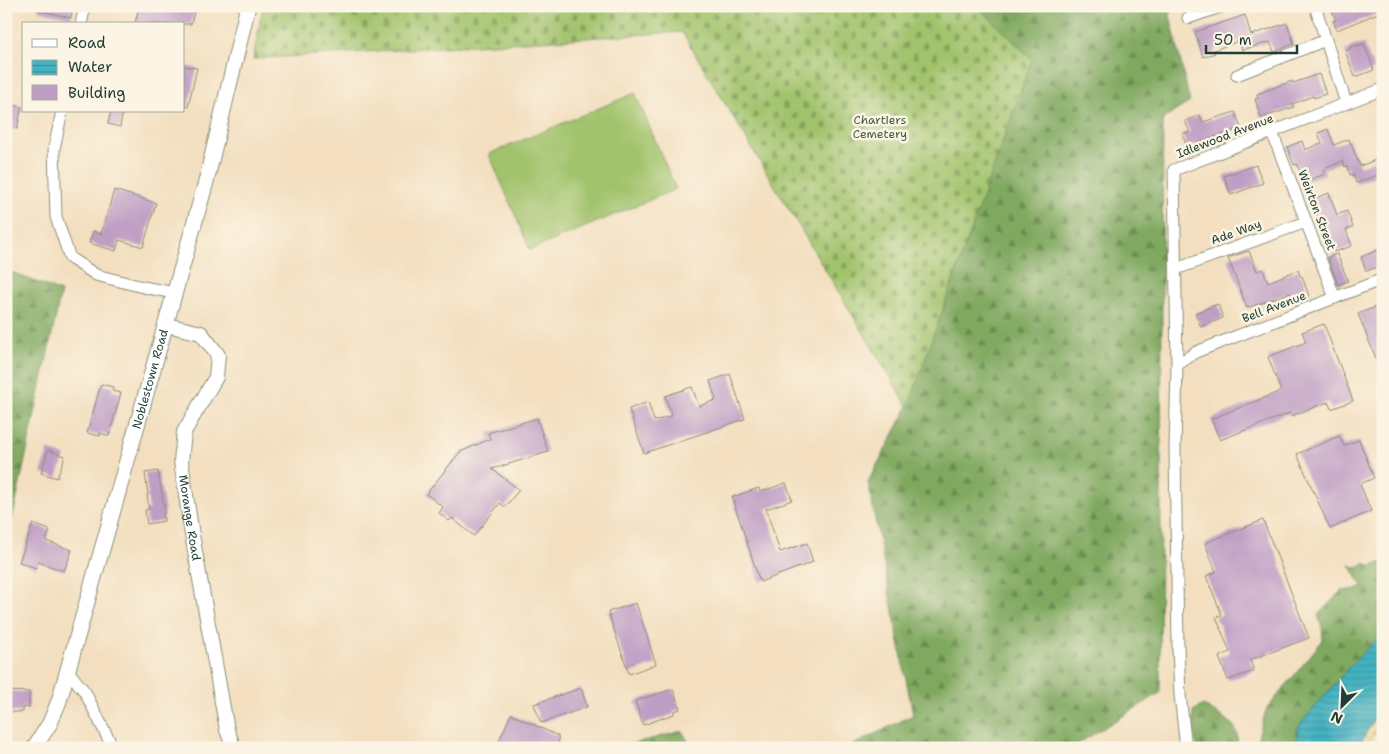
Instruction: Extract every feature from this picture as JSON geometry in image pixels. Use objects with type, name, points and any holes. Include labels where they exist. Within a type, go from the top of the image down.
[{"type":"main road","name":"Noblestown Road","points":[[34,748],[50,723],[68,671],[206,182],[248,6]]},
{"type":"street","points":[[81,22],[85,6]]},
{"type":"street","points":[[1188,18],[1224,6]]},
{"type":"street","points":[[1315,6],[1346,103]]},
{"type":"street","points":[[1237,74],[1326,40]]},
{"type":"street","name":"Idlewood Avenue","points":[[1186,748],[1180,695],[1178,647],[1174,170],[1383,89]]},
{"type":"street","points":[[62,112],[54,149],[56,216],[70,258],[96,275],[175,293]]},
{"type":"street","name":"Weirton Street","points":[[1272,132],[1335,298]]},
{"type":"street","name":"Ade Way","points":[[1176,270],[1306,222]]},
{"type":"street","name":"Bell Avenue","points":[[1177,364],[1196,352],[1383,279]]},
{"type":"street","name":"Morange Road","points":[[167,325],[202,334],[218,355],[216,377],[184,432],[181,461],[191,529],[227,730],[234,748]]},
{"type":"street","points":[[68,671],[85,692],[113,748]]},
{"type":"green space","name":"Chartiers Cemetery","points":[[263,6],[982,6],[982,11],[1032,59],[908,407],[682,32],[253,59]]},
{"type":"green space","points":[[982,6],[1174,6],[1170,15],[1190,102],[1163,119],[1160,693],[1071,748],[847,748],[913,715],[868,482],[908,407],[1032,59],[982,11]]},
{"type":"green space","points":[[635,93],[676,189],[530,250],[489,154]]},
{"type":"green space","points":[[6,270],[61,292],[6,549]]},
{"type":"green space","points":[[1383,562],[1383,633],[1350,666],[1299,726],[1294,748],[1253,748],[1256,744],[1266,710],[1323,640],[1318,615],[1341,591],[1363,588],[1350,565],[1357,568],[1366,563],[1371,566]]},
{"type":"green space","points":[[1203,705],[1233,724],[1237,734],[1238,748],[1197,748],[1193,727],[1193,711]]},
{"type":"green space","points":[[682,731],[692,748],[616,748]]},
{"type":"sand","points":[[1383,699],[1383,721],[1364,748],[1344,748],[1349,742],[1360,744],[1375,717],[1380,717]]},
{"type":"water","points":[[1383,633],[1383,699],[1380,709],[1382,713],[1380,717],[1375,717],[1360,744],[1349,742],[1344,748],[1294,748],[1299,726],[1350,666]]},
{"type":"building","points":[[38,6],[73,6],[71,18],[38,10]]},
{"type":"building","points":[[139,6],[189,6],[195,8],[191,24],[185,24],[185,22],[135,22]]},
{"type":"building","points":[[1330,6],[1383,6],[1383,11],[1337,30],[1333,21],[1336,20]]},
{"type":"building","points":[[1245,15],[1251,35],[1287,23],[1294,44],[1274,52],[1270,42],[1242,50],[1239,41],[1214,50],[1215,53],[1203,57],[1195,32]]},
{"type":"building","points":[[1364,44],[1374,70],[1355,77],[1345,51],[1350,49],[1350,47]]},
{"type":"building","points":[[185,66],[197,68],[188,107],[185,106]]},
{"type":"building","points":[[1319,74],[1326,94],[1314,98],[1313,96],[1292,104],[1294,107],[1261,118],[1255,99],[1258,98],[1257,94],[1292,81],[1293,83]]},
{"type":"building","points":[[9,104],[22,107],[17,129],[6,126]]},
{"type":"building","points":[[111,112],[123,112],[120,127],[108,124]]},
{"type":"building","points":[[1235,112],[1241,128],[1187,147],[1182,134],[1190,132],[1185,121],[1200,115],[1203,122]]},
{"type":"building","points":[[1328,129],[1334,145],[1349,139],[1360,166],[1383,157],[1383,173],[1356,183],[1353,174],[1350,175],[1343,161],[1324,169],[1325,174],[1304,182],[1297,164],[1294,165],[1287,147],[1302,141],[1305,150],[1322,143],[1318,133]]},
{"type":"building","points":[[1256,165],[1263,183],[1231,195],[1224,176]]},
{"type":"building","points":[[114,190],[156,203],[143,247],[119,240],[116,251],[89,243],[93,231],[101,234]]},
{"type":"building","points":[[1329,193],[1337,215],[1347,211],[1353,227],[1346,230],[1352,246],[1334,252],[1325,230],[1320,232],[1317,223],[1319,222],[1311,200]]},
{"type":"building","points":[[1378,250],[1383,265],[1366,271],[1361,257]]},
{"type":"building","points":[[1249,251],[1257,271],[1263,269],[1268,282],[1298,270],[1309,296],[1293,302],[1290,293],[1247,308],[1228,258]]},
{"type":"building","points":[[1337,254],[1348,281],[1338,285],[1328,257]]},
{"type":"building","points":[[1218,304],[1223,318],[1201,327],[1195,313]]},
{"type":"building","points":[[1383,304],[1383,373],[1382,373],[1358,314]]},
{"type":"building","points":[[1324,324],[1353,401],[1331,409],[1328,402],[1291,416],[1290,413],[1220,440],[1211,419],[1281,391],[1268,357],[1306,342],[1302,332]]},
{"type":"building","points":[[730,374],[745,419],[644,453],[629,409],[648,402],[654,421],[672,416],[665,396],[692,387],[699,406],[716,400],[710,381]]},
{"type":"building","points":[[101,384],[113,387],[112,391],[121,393],[109,436],[100,433],[100,436],[87,433]]},
{"type":"building","points":[[537,418],[548,452],[492,469],[519,490],[505,507],[500,503],[474,536],[452,518],[449,521],[439,513],[443,507],[426,494],[460,452],[490,439],[488,433]]},
{"type":"building","points":[[1339,436],[1344,446],[1359,440],[1374,478],[1360,484],[1371,511],[1330,529],[1297,454]]},
{"type":"building","points":[[48,450],[65,456],[57,478],[41,473]]},
{"type":"building","points":[[158,471],[165,513],[163,513],[164,521],[147,524],[145,510],[149,509],[145,473]]},
{"type":"building","points":[[786,483],[792,500],[766,509],[780,552],[807,543],[813,562],[760,582],[732,497],[759,488],[760,492]]},
{"type":"building","points":[[1263,520],[1309,638],[1250,660],[1254,671],[1228,680],[1219,657],[1230,652],[1216,617],[1222,615],[1206,576],[1216,572],[1205,543]]},
{"type":"building","points":[[33,524],[50,530],[46,541],[72,550],[64,571],[38,562],[36,568],[19,562]]},
{"type":"building","points":[[636,603],[656,664],[629,674],[608,612]]},
{"type":"building","points":[[581,688],[587,707],[541,723],[534,704]]},
{"type":"building","points":[[673,689],[680,709],[674,711],[674,714],[643,725],[635,701]]},
{"type":"building","points":[[6,691],[29,692],[29,708],[23,707],[23,712],[6,712]]},
{"type":"building","points":[[511,714],[558,736],[559,748],[496,748]]}]
